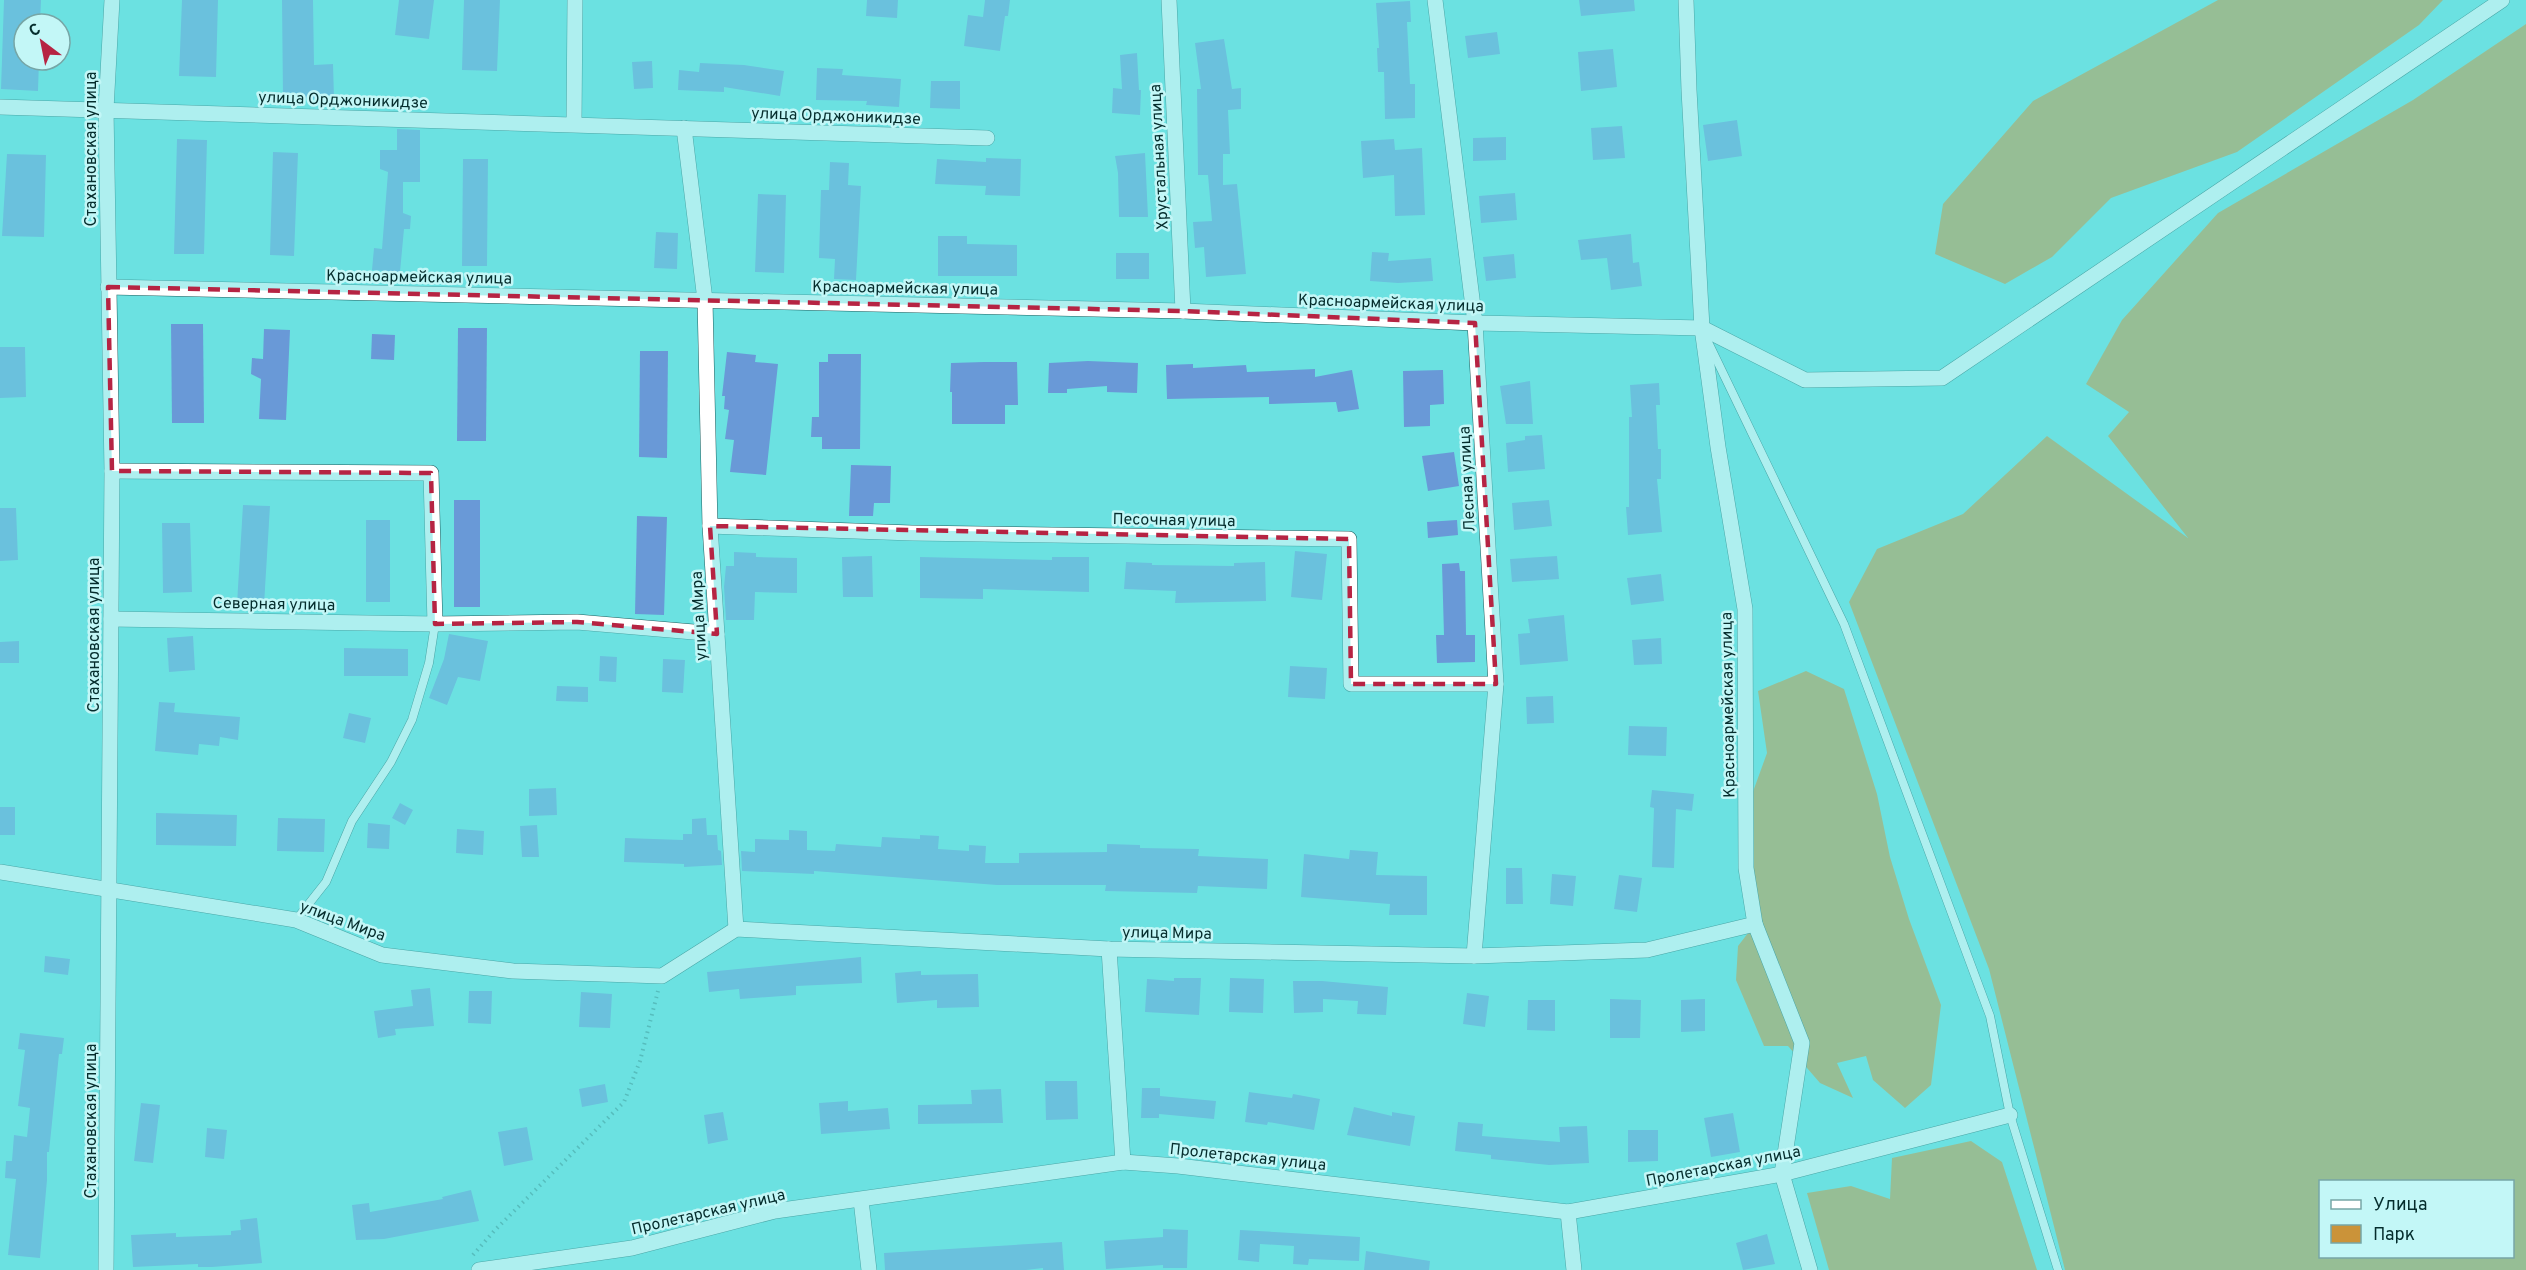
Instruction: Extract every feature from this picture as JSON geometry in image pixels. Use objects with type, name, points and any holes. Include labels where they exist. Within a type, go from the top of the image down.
[{"type":"street","name":"Стахановская улица","points":[[106,1270],[112,471],[106,109],[112,0]]},
{"type":"street","points":[[574,124],[575,0]]},
{"type":"street","name":"Хрустальная улица","points":[[1169,0],[1183,311]]},
{"type":"street","name":"Лесная улица","points":[[1435,0],[1475,323],[1496,684],[1474,956]]},
{"type":"street","name":"Красноармейская улица","points":[[1686,0],[1702,328],[1744,609],[1746,868],[1755,924],[1802,1043],[1782,1174]]},
{"type":"street","points":[[1702,328],[1805,380],[1942,378],[2502,0]]},
{"type":"street","name":"улица Орджоникидзе","points":[[0,108],[106,109],[987,138]]},
{"type":"street","points":[[684,128],[705,300]]},
{"type":"street","name":"Красноармейская улица","points":[[108,287],[1183,311],[1475,323],[1702,328]]},
{"type":"street","name":"улица Мира","points":[[705,300],[710,526],[735,929],[1109,949],[1474,956],[1647,950],[1755,924]]},
{"type":"street","points":[[112,471],[431,473],[435,619]]},
{"type":"street","name":"Песочная улица","points":[[710,526],[912,533],[1349,539],[1351,684],[1496,684]]},
{"type":"street","name":"Северная улица","points":[[111,619],[435,619],[577,622],[717,634]]},
{"type":"street","name":"улица Мира","points":[[0,872],[296,920],[382,955],[513,971],[662,976]]},
{"type":"street","points":[[662,976],[735,929]]},
{"type":"street","points":[[1109,949],[1123,1162]]},
{"type":"street","name":"Пролетарская улица","points":[[473,1266],[632,1248],[775,1212],[1123,1162],[1178,1166],[1568,1212],[1782,1174],[2010,1115]]},
{"type":"street","points":[[1782,1174],[1810,1270]]},
{"type":"street","points":[[861,1200],[869,1270]]},
{"type":"street","points":[[1568,1212],[1574,1270]]},
{"type":"lane","points":[[1702,328],[1844,624],[1990,1016],[2010,1115],[2058,1270]]},
{"type":"lane","points":[[296,920],[326,882],[352,821],[391,762],[412,720],[429,663],[435,619]]},
{"type":"path","points":[[473,1266],[495,1230],[624,1102],[640,1061],[662,976]]},
{"type":"highlighted area","points":[[108,287],[1183,311],[1475,323],[1496,684],[1351,684],[1349,539],[710,526],[717,634],[577,622],[435,624],[431,473],[112,471]]},
{"type":"green space","points":[[2218,0],[2443,0],[2419,25],[2237,152],[2111,198],[2052,257],[2005,284],[1935,254],[1943,204],[2033,101]]},
{"type":"green space","points":[[2526,24],[2526,1270],[2065,1270],[1989,969],[1849,602],[1877,549],[1963,514],[2047,436],[2188,538],[2108,436],[2129,412],[2086,384],[2122,320],[2218,213],[2413,100]]},
{"type":"green space","points":[[1806,671],[1844,689],[1877,794],[1890,857],[1909,919],[1941,1005],[1931,1085],[1905,1108],[1873,1080],[1866,1056],[1837,1063],[1853,1098],[1820,1083],[1788,1046],[1764,1046],[1736,980],[1738,946],[1755,924],[1746,811],[1767,753],[1758,691]]},
{"type":"green space","points":[[1971,1141],[2002,1162],[2037,1270],[1829,1270],[1807,1193],[1851,1186],[1890,1199],[1892,1158]]},
{"type":"building","points":[[4,0],[41,0],[40,12],[12,12],[12,72],[39,72],[38,91],[1,89]]},
{"type":"building","points":[[182,0],[218,0],[216,77],[179,76]]},
{"type":"building","points":[[282,0],[313,0],[314,65],[333,64],[334,98],[283,99]]},
{"type":"building","points":[[399,0],[434,0],[429,39],[395,35]]},
{"type":"building","points":[[464,0],[500,0],[497,71],[462,70]]},
{"type":"building","points":[[867,0],[898,0],[897,18],[866,16]]},
{"type":"building","points":[[985,0],[1010,0],[1008,16],[1005,16],[1000,51],[964,46],[968,15],[983,17]]},
{"type":"building","points":[[1579,0],[1634,0],[1635,11],[1581,16]]},
{"type":"building","points":[[1410,1],[1411,22],[1407,22],[1410,84],[1415,84],[1415,118],[1385,119],[1384,72],[1378,72],[1376,3]]},
{"type":"building","points":[[1497,32],[1500,54],[1468,58],[1465,36]]},
{"type":"building","points":[[1224,39],[1232,89],[1241,88],[1241,109],[1228,110],[1230,154],[1223,154],[1223,185],[1237,184],[1246,274],[1206,277],[1204,247],[1195,248],[1193,222],[1212,221],[1208,175],[1198,175],[1197,89],[1201,89],[1195,43]]},
{"type":"building","points":[[1613,49],[1617,87],[1581,91],[1578,52]]},
{"type":"building","points":[[1137,53],[1139,90],[1141,90],[1140,115],[1112,113],[1113,88],[1122,89],[1120,55]]},
{"type":"building","points":[[652,61],[653,88],[634,89],[632,62]]},
{"type":"building","points":[[700,63],[744,65],[784,71],[780,96],[724,87],[724,92],[678,90],[679,70],[699,72]]},
{"type":"building","points":[[817,68],[843,69],[842,75],[901,79],[899,107],[866,105],[867,101],[816,100]]},
{"type":"building","points":[[931,81],[960,81],[960,109],[930,108]]},
{"type":"building","points":[[1737,120],[1742,156],[1708,161],[1703,125]]},
{"type":"building","points":[[1622,126],[1625,158],[1593,160],[1591,128]]},
{"type":"building","points":[[397,129],[420,130],[420,182],[403,182],[403,213],[411,216],[410,229],[404,229],[400,272],[372,270],[374,248],[382,249],[388,172],[380,169],[380,150],[397,150]]},
{"type":"building","points":[[1506,137],[1506,160],[1473,161],[1473,138]]},
{"type":"building","points":[[177,139],[207,140],[204,254],[174,254]]},
{"type":"building","points":[[1394,139],[1395,150],[1422,148],[1425,215],[1395,216],[1394,175],[1363,178],[1361,141]]},
{"type":"building","points":[[273,152],[298,153],[294,256],[270,255]]},
{"type":"building","points":[[1145,153],[1148,217],[1119,217],[1118,173],[1115,156]]},
{"type":"building","points":[[7,154],[46,155],[44,237],[2,236]]},
{"type":"building","points":[[986,158],[1021,159],[1020,196],[985,195],[986,186],[935,184],[937,159],[986,162]]},
{"type":"building","points":[[463,159],[488,159],[487,266],[462,266]]},
{"type":"building","points":[[830,162],[849,163],[848,185],[861,186],[856,280],[834,279],[835,259],[819,258],[821,190],[829,190]]},
{"type":"building","points":[[1515,193],[1517,220],[1481,223],[1479,196]]},
{"type":"building","points":[[758,194],[786,195],[784,273],[755,272]]},
{"type":"building","points":[[656,232],[678,233],[677,269],[654,268]]},
{"type":"building","points":[[1631,234],[1633,263],[1639,262],[1642,286],[1611,290],[1607,258],[1581,260],[1578,240]]},
{"type":"building","points":[[938,236],[967,236],[967,244],[1017,245],[1017,276],[938,276]]},
{"type":"building","points":[[1372,252],[1389,253],[1388,261],[1431,258],[1433,281],[1398,283],[1370,281]]},
{"type":"building","points":[[1116,253],[1149,253],[1149,279],[1116,279]]},
{"type":"building","points":[[1514,254],[1516,278],[1486,281],[1483,257]]},
{"type":"building","points":[[171,324],[203,324],[204,423],[172,423]]},
{"type":"building","points":[[458,328],[487,328],[486,441],[457,441]]},
{"type":"building","points":[[264,329],[290,330],[286,420],[259,419],[261,379],[251,374],[252,358],[263,359]]},
{"type":"building","points":[[372,334],[395,335],[394,360],[371,359]]},
{"type":"building","points":[[0,347],[25,347],[26,397],[0,398]]},
{"type":"building","points":[[640,351],[668,351],[667,458],[639,457]]},
{"type":"building","points":[[727,352],[756,355],[755,362],[778,364],[766,475],[730,472],[734,440],[725,439],[729,410],[724,409],[725,396],[722,396]]},
{"type":"building","points":[[828,354],[861,354],[860,449],[822,449],[822,437],[811,437],[812,417],[819,417],[819,362],[828,362]]},
{"type":"building","points":[[1088,361],[1138,363],[1137,393],[1107,392],[1107,386],[1067,389],[1067,393],[1048,393],[1049,363]]},
{"type":"building","points":[[1017,362],[1018,405],[1005,405],[1005,424],[952,424],[951,363]]},
{"type":"building","points":[[1193,364],[1193,368],[1246,365],[1247,372],[1315,369],[1315,377],[1352,370],[1359,409],[1338,412],[1336,402],[1269,404],[1269,397],[1167,399],[1166,365]]},
{"type":"building","points":[[1443,370],[1444,404],[1430,405],[1430,426],[1404,427],[1403,371]]},
{"type":"building","points":[[1530,381],[1533,424],[1506,424],[1500,386]]},
{"type":"building","points":[[1659,383],[1660,405],[1656,405],[1658,449],[1661,449],[1661,479],[1657,479],[1662,532],[1628,535],[1626,507],[1629,507],[1629,417],[1632,417],[1630,385]]},
{"type":"building","points":[[1542,435],[1545,469],[1508,472],[1506,443],[1525,440],[1525,436]]},
{"type":"building","points":[[1454,452],[1459,486],[1428,491],[1422,456]]},
{"type":"building","points":[[851,465],[891,466],[890,503],[874,503],[873,516],[849,516]]},
{"type":"building","points":[[454,500],[480,500],[480,607],[454,607]]},
{"type":"building","points":[[1549,500],[1552,526],[1514,530],[1512,503]]},
{"type":"building","points":[[243,505],[270,506],[264,605],[237,604]]},
{"type":"building","points":[[0,508],[16,508],[18,560],[0,561]]},
{"type":"building","points":[[637,516],[667,517],[664,615],[635,614]]},
{"type":"building","points":[[366,520],[390,520],[390,602],[366,602]]},
{"type":"building","points":[[1457,520],[1458,535],[1428,538],[1427,522]]},
{"type":"building","points":[[162,523],[190,523],[192,592],[163,593]]},
{"type":"building","points":[[1295,551],[1327,554],[1322,600],[1291,597]]},
{"type":"building","points":[[734,552],[756,553],[756,557],[797,558],[797,593],[755,592],[754,620],[726,620],[724,587],[726,566],[734,566]]},
{"type":"building","points":[[872,556],[873,597],[843,597],[842,557]]},
{"type":"building","points":[[1557,556],[1559,579],[1512,582],[1510,559]]},
{"type":"building","points":[[920,557],[1052,560],[1052,557],[1089,557],[1089,592],[983,589],[983,599],[920,598]]},
{"type":"building","points":[[1126,562],[1152,563],[1152,565],[1234,566],[1234,563],[1265,562],[1266,601],[1175,603],[1176,591],[1124,589]]},
{"type":"building","points":[[1459,563],[1460,571],[1465,571],[1466,635],[1475,635],[1475,662],[1437,663],[1436,635],[1444,635],[1442,564]]},
{"type":"building","points":[[1661,574],[1664,601],[1631,605],[1627,578]]},
{"type":"building","points":[[1564,615],[1568,661],[1520,665],[1518,634],[1530,633],[1528,619]]},
{"type":"building","points":[[449,634],[488,641],[480,681],[458,677],[447,705],[429,698],[444,659]]},
{"type":"building","points":[[193,636],[195,670],[169,672],[167,638]]},
{"type":"building","points":[[1661,638],[1662,664],[1634,665],[1632,640]]},
{"type":"building","points":[[19,641],[19,663],[0,663],[0,642]]},
{"type":"building","points":[[344,648],[408,649],[408,676],[344,676]]},
{"type":"building","points":[[600,656],[617,657],[616,682],[599,681]]},
{"type":"building","points":[[663,659],[685,660],[683,693],[662,692]]},
{"type":"building","points":[[1290,666],[1327,668],[1325,699],[1288,697]]},
{"type":"building","points":[[557,686],[588,687],[588,702],[556,701]]},
{"type":"building","points":[[1553,696],[1554,723],[1527,724],[1526,697]]},
{"type":"building","points":[[159,702],[175,703],[174,712],[240,717],[238,740],[220,737],[219,746],[199,744],[198,755],[155,751]]},
{"type":"building","points":[[349,713],[371,718],[365,743],[343,738]]},
{"type":"building","points":[[1629,726],[1667,727],[1666,756],[1628,755]]},
{"type":"building","points":[[556,788],[557,815],[529,816],[529,789]]},
{"type":"building","points":[[1652,790],[1694,794],[1692,811],[1676,809],[1674,868],[1652,867],[1654,808],[1650,807]]},
{"type":"building","points":[[400,803],[413,810],[405,825],[392,818]]},
{"type":"building","points":[[0,807],[15,807],[15,835],[0,835]]},
{"type":"building","points":[[156,813],[237,815],[236,846],[156,845]]},
{"type":"building","points":[[278,818],[325,819],[324,852],[277,851]]},
{"type":"building","points":[[706,818],[707,835],[717,835],[722,865],[684,867],[684,864],[624,862],[625,838],[683,840],[683,834],[692,834],[692,819]]},
{"type":"building","points":[[368,823],[390,825],[389,849],[367,848]]},
{"type":"building","points":[[537,825],[539,857],[522,857],[520,826]]},
{"type":"building","points":[[457,829],[484,831],[483,855],[456,853]]},
{"type":"building","points":[[789,830],[807,831],[807,850],[835,851],[836,844],[881,847],[882,837],[920,839],[920,835],[939,836],[938,849],[969,851],[969,845],[986,846],[985,863],[1019,863],[1019,853],[1107,852],[1107,844],[1140,845],[1140,848],[1199,849],[1198,856],[1268,859],[1267,889],[1198,886],[1197,893],[1105,891],[1106,885],[997,885],[814,871],[814,874],[742,871],[741,851],[755,852],[755,839],[789,840]]},
{"type":"building","points":[[1350,850],[1378,852],[1376,875],[1427,876],[1427,915],[1389,915],[1390,904],[1301,897],[1304,854],[1349,859]]},
{"type":"building","points":[[1506,868],[1522,868],[1523,904],[1506,904]]},
{"type":"building","points":[[1552,874],[1576,876],[1573,906],[1550,904]]},
{"type":"building","points":[[1619,875],[1642,878],[1637,912],[1614,909]]},
{"type":"building","points":[[45,956],[70,959],[68,975],[44,972]]},
{"type":"building","points":[[861,957],[862,983],[796,986],[796,995],[740,999],[739,989],[709,992],[707,972]]},
{"type":"building","points":[[921,971],[921,975],[978,974],[979,1007],[937,1008],[937,1000],[897,1003],[895,973]]},
{"type":"building","points":[[1174,978],[1201,978],[1199,1015],[1145,1012],[1147,979],[1174,981]]},
{"type":"building","points":[[1230,978],[1264,979],[1263,1013],[1229,1012]]},
{"type":"building","points":[[1293,981],[1322,981],[1388,987],[1386,1015],[1357,1014],[1358,1001],[1323,999],[1323,1012],[1294,1013]]},
{"type":"building","points":[[430,988],[434,1026],[395,1029],[396,1035],[378,1038],[374,1011],[413,1006],[411,990]]},
{"type":"building","points":[[469,991],[492,991],[491,1024],[468,1023]]},
{"type":"building","points":[[581,992],[612,994],[610,1028],[579,1027]]},
{"type":"building","points":[[1467,993],[1489,996],[1485,1027],[1463,1024]]},
{"type":"building","points":[[1610,999],[1641,1000],[1640,1038],[1610,1038]]},
{"type":"building","points":[[1705,999],[1705,1031],[1681,1032],[1681,1000]]},
{"type":"building","points":[[1528,1000],[1555,1000],[1555,1031],[1527,1030]]},
{"type":"building","points":[[20,1033],[64,1038],[62,1054],[59,1054],[49,1152],[47,1152],[47,1180],[40,1258],[8,1255],[16,1179],[5,1178],[6,1161],[12,1161],[14,1135],[27,1137],[30,1108],[18,1106],[25,1050],[18,1049]]},
{"type":"building","points":[[1045,1081],[1077,1081],[1078,1119],[1046,1120]]},
{"type":"building","points":[[605,1084],[608,1102],[582,1107],[579,1089]]},
{"type":"building","points":[[1142,1088],[1160,1088],[1160,1096],[1216,1101],[1214,1119],[1159,1114],[1159,1118],[1141,1118]]},
{"type":"building","points":[[1001,1089],[1003,1123],[918,1124],[918,1105],[972,1104],[971,1090]]},
{"type":"building","points":[[1249,1092],[1292,1098],[1293,1094],[1320,1099],[1314,1130],[1268,1122],[1267,1125],[1245,1122]]},
{"type":"building","points":[[848,1101],[848,1111],[888,1108],[890,1129],[821,1134],[819,1103]]},
{"type":"building","points":[[141,1103],[160,1105],[153,1163],[134,1161]]},
{"type":"building","points":[[1354,1107],[1392,1116],[1392,1112],[1415,1116],[1410,1146],[1347,1135]]},
{"type":"building","points":[[723,1112],[728,1140],[708,1144],[704,1115]]},
{"type":"building","points":[[1733,1113],[1740,1152],[1711,1157],[1704,1118]]},
{"type":"building","points":[[1458,1122],[1483,1124],[1482,1136],[1560,1142],[1559,1127],[1587,1126],[1589,1163],[1549,1165],[1491,1159],[1491,1155],[1455,1151]]},
{"type":"building","points":[[527,1127],[533,1160],[504,1166],[498,1132]]},
{"type":"building","points":[[207,1128],[227,1130],[224,1159],[205,1157]]},
{"type":"building","points":[[1628,1130],[1658,1130],[1658,1161],[1628,1162]]},
{"type":"building","points":[[471,1190],[479,1221],[384,1239],[356,1240],[352,1205],[369,1203],[370,1212],[443,1199],[442,1197]]},
{"type":"building","points":[[257,1218],[262,1263],[212,1267],[198,1267],[198,1264],[133,1267],[131,1235],[176,1233],[176,1237],[231,1235],[231,1231],[241,1230],[240,1220]]},
{"type":"building","points":[[1163,1229],[1188,1230],[1187,1268],[1163,1268],[1163,1265],[1106,1269],[1104,1241],[1163,1237]]},
{"type":"building","points":[[1240,1230],[1360,1237],[1359,1261],[1309,1259],[1308,1265],[1293,1264],[1294,1246],[1260,1244],[1259,1262],[1238,1260]]},
{"type":"building","points":[[1767,1234],[1775,1264],[1743,1270],[1736,1243]]},
{"type":"building","points":[[1062,1242],[1064,1270],[1043,1270],[1043,1268],[885,1270],[884,1253]]},
{"type":"building","points":[[1366,1251],[1430,1261],[1429,1270],[1364,1270]]}]
